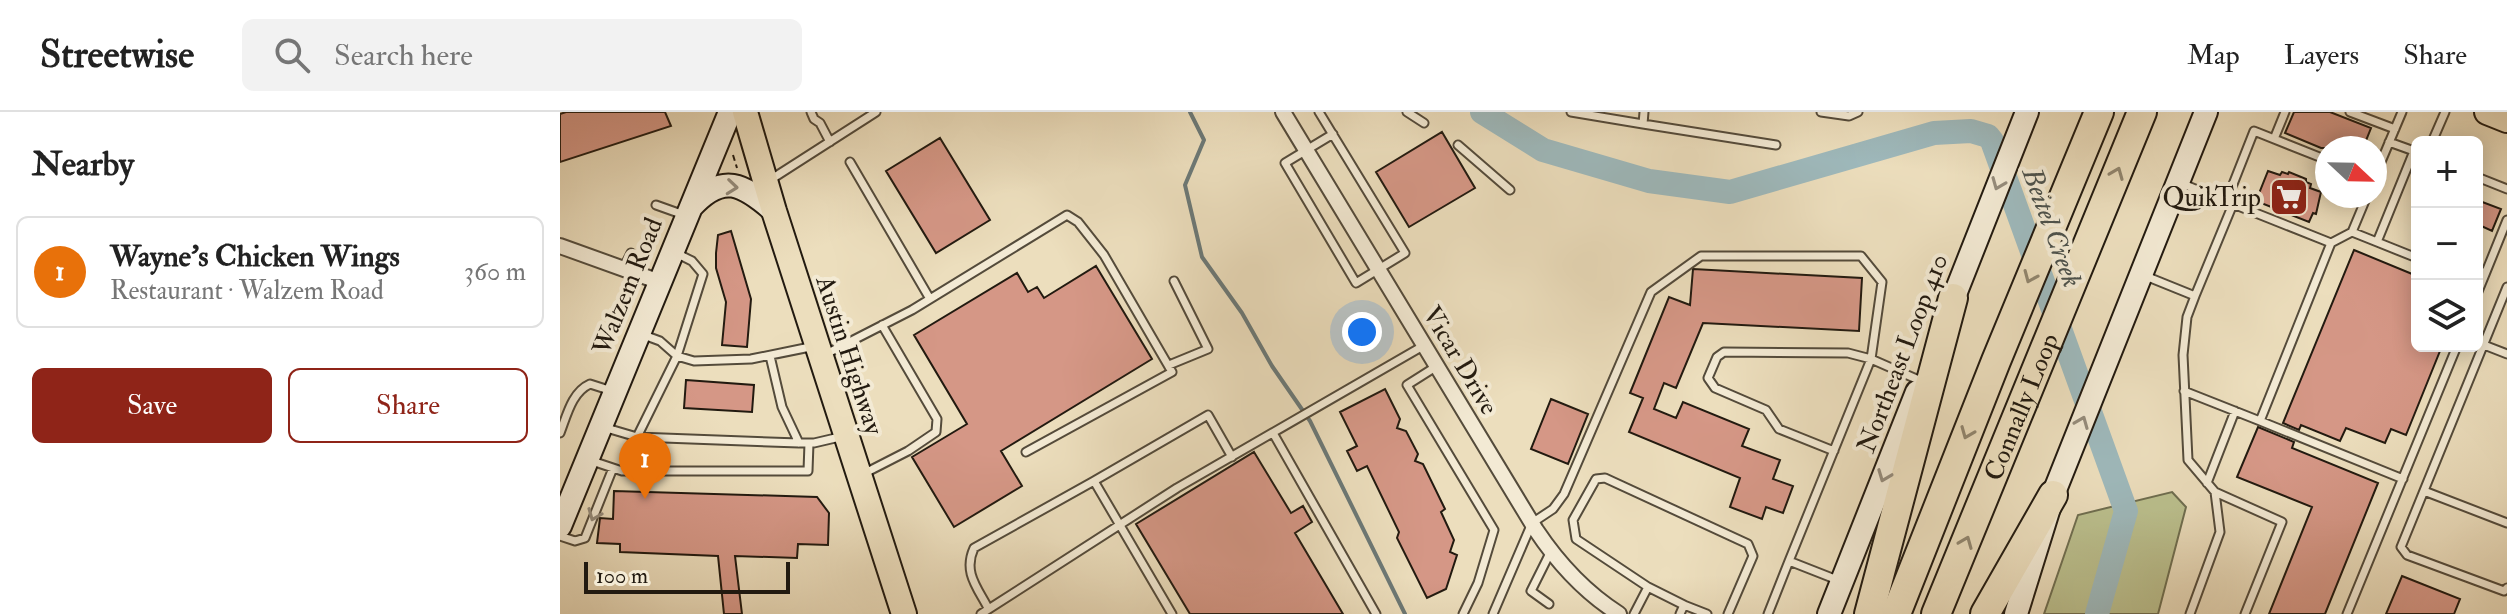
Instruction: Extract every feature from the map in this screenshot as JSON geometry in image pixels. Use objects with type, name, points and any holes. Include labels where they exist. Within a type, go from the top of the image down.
[{"type":"highway","name":"Connally Loop","points":[[1896,614],[2099,112]]},
{"type":"highway","name":"Connally Loop","points":[[1936,614],[2142,112]]},
{"type":"highway","points":[[1869,614],[1953,298]]},
{"type":"highway","points":[[1985,614],[2053,495]]},
{"type":"main road","name":"Walzem Road","points":[[560,526],[566,493],[587,459],[730,112]]},
{"type":"main road","name":"Austin Highway","points":[[745,112],[904,614]]},
{"type":"main road","name":"Northeast Loop 410","points":[[1829,614],[2027,112]]},
{"type":"main road","points":[[2016,614],[2053,495],[2206,112]]},
{"type":"main road","points":[[688,212],[719,185],[731,184],[746,189],[774,211]]},
{"type":"street","name":"Vicar Drive","points":[[1283,112],[1532,523],[1551,551],[1593,595],[1619,614]]},
{"type":"street","points":[[560,246],[660,282]]},
{"type":"lane","points":[[811,112],[830,142]]},
{"type":"lane","points":[[766,182],[876,112]]},
{"type":"lane","points":[[1319,112],[1333,134],[1405,253],[1356,283],[1285,163],[1333,134]]},
{"type":"lane","points":[[1407,112],[1424,123]]},
{"type":"lane","points":[[1571,112],[1776,145]]},
{"type":"lane","points":[[1643,124],[1644,112]]},
{"type":"lane","points":[[1821,112],[1849,116],[1858,112]]},
{"type":"lane","points":[[2274,139],[2285,112]]},
{"type":"lane","points":[[2350,112],[2395,129]]},
{"type":"lane","points":[[2387,147],[2402,112]]},
{"type":"lane","points":[[2435,136],[2445,112]]},
{"type":"lane","points":[[2245,614],[2282,522],[2215,492],[2188,460],[2183,355],[2187,317],[2254,131],[2315,155]]},
{"type":"lane","points":[[2389,142],[2411,150]]},
{"type":"lane","points":[[1458,145],[1510,190]]},
{"type":"lane","points":[[2377,242],[2411,161]]},
{"type":"lane","points":[[850,162],[930,299]]},
{"type":"lane","points":[[2483,179],[2507,189]]},
{"type":"lane","points":[[2178,182],[2331,243]]},
{"type":"lane","points":[[656,205],[688,212]]},
{"type":"lane","points":[[2260,421],[2331,243],[2352,232],[2362,208]]},
{"type":"lane","points":[[639,333],[660,341],[677,356],[694,361],[751,359],[819,351],[882,325],[930,299],[1067,215],[1078,222],[1104,255],[1172,372],[1026,452]]},
{"type":"lane","points":[[2483,268],[2507,220]]},
{"type":"lane","points":[[2352,232],[2411,256]]},
{"type":"lane","points":[[637,437],[677,356],[703,274],[692,261],[672,251]]},
{"type":"lane","points":[[623,269],[631,253]]},
{"type":"lane","points":[[1493,614],[1532,523],[1553,509],[1564,494],[1651,292],[1701,256],[1861,256],[1882,282],[1871,359],[1768,614]]},
{"type":"lane","points":[[2141,274],[2195,296]]},
{"type":"lane","points":[[1169,365],[1208,349],[1174,281]]},
{"type":"lane","points":[[2507,287],[2401,547],[2407,555],[2504,591],[2507,588]]},
{"type":"lane","points":[[859,476],[908,451],[936,432],[937,419],[882,325]]},
{"type":"lane","points":[[981,614],[1121,524],[1424,345]]},
{"type":"lane","points":[[2484,345],[2507,354]]},
{"type":"lane","points":[[1834,451],[1779,429],[1766,410],[1715,388],[1708,378],[1717,357],[1724,352],[1848,353],[1871,359],[1921,381]]},
{"type":"lane","points":[[2347,614],[2455,352]]},
{"type":"lane","points":[[770,356],[782,407],[799,443]]},
{"type":"lane","points":[[1437,366],[1407,385],[1494,530],[1478,583],[1463,614]]},
{"type":"lane","points":[[560,433],[572,401],[582,387],[590,384],[614,392]]},
{"type":"lane","points":[[2184,391],[2403,479]]},
{"type":"lane","points":[[2207,483],[2235,411]]},
{"type":"lane","points":[[988,608],[968,572],[974,548],[1208,415],[1232,457]]},
{"type":"lane","points":[[601,426],[637,437],[799,443],[846,435]]},
{"type":"lane","points":[[1273,433],[1376,614]]},
{"type":"lane","points":[[587,459],[622,471],[808,471],[809,443]]},
{"type":"lane","points":[[560,536],[575,541],[585,538],[613,468]]},
{"type":"lane","points":[[1707,614],[1648,587],[1576,539],[1573,520],[1596,479],[1605,478],[1748,544],[1753,556],[1728,614]]},
{"type":"lane","points":[[1094,481],[1172,614]]},
{"type":"lane","points":[[2424,491],[2507,523]]},
{"type":"lane","points":[[2190,614],[2220,532],[2215,492]]},
{"type":"lane","points":[[1549,604],[1531,591],[1551,551]]},
{"type":"lane","points":[[1789,561],[1842,582]]},
{"type":"lane","points":[[1634,614],[1648,587]]},
{"type":"lane","points":[[1680,614],[1684,605]]},
{"type":"path","points":[[729,151],[733,153],[739,172]]},
{"type":"green space","points":[[2172,492],[2186,507],[2158,614],[2044,614],[2078,515]]},
{"type":"building","points":[[665,112],[671,126],[560,162],[560,114]]},
{"type":"building","name":"QuikTrip","points":[[2294,112],[2330,112],[2371,128],[2368,136],[2315,136],[2315,146],[2285,133]]},
{"type":"building","points":[[1442,132],[1475,188],[1409,227],[1376,172]]},
{"type":"building","points":[[940,138],[990,220],[936,253],[886,171]]},
{"type":"building","name":"QuikTrip","points":[[2268,171],[2280,175],[2289,172],[2311,184],[2317,208],[2309,222],[2256,201]]},
{"type":"building","points":[[2483,202],[2501,209],[2492,231],[2483,227]]},
{"type":"building","points":[[731,231],[751,299],[747,347],[722,345],[726,302],[716,268],[716,253],[718,235]]},
{"type":"building","points":[[2354,250],[2411,274],[2411,352],[2440,352],[2406,435],[2391,429],[2385,443],[2346,428],[2340,441],[2301,425],[2299,430],[2283,423]]},
{"type":"building","points":[[1096,266],[1152,359],[1001,451],[1022,486],[954,527],[912,457],[967,424],[914,335],[1017,273],[1028,292],[1037,287],[1044,298]]},
{"type":"building","points":[[1693,269],[1862,278],[1859,331],[1703,323],[1676,388],[1664,383],[1654,409],[1676,418],[1683,402],[1749,429],[1742,446],[1780,460],[1773,479],[1793,486],[1783,513],[1766,507],[1762,519],[1730,507],[1740,478],[1629,432],[1643,398],[1630,393],[1669,297],[1690,305]]},
{"type":"building","points":[[686,380],[754,385],[752,412],[684,408]]},
{"type":"building","points":[[1385,389],[1400,419],[1397,428],[1406,431],[1418,454],[1415,461],[1423,464],[1445,509],[1441,512],[1454,540],[1450,552],[1457,555],[1446,589],[1427,598],[1397,538],[1399,532],[1367,466],[1357,471],[1347,451],[1357,446],[1340,412]]},
{"type":"building","points":[[1551,399],[1588,414],[1568,464],[1531,449]]},
{"type":"building","points":[[2258,427],[2294,442],[2292,448],[2378,483],[2325,614],[2269,614],[2312,507],[2237,477]]},
{"type":"building","points":[[1254,452],[1291,513],[1303,506],[1312,522],[1295,533],[1343,614],[1190,614],[1136,524]]},
{"type":"building","points":[[614,491],[817,497],[829,513],[828,545],[798,544],[797,558],[735,556],[742,614],[724,614],[718,556],[620,552],[620,544],[597,543],[600,518],[613,519]]},
{"type":"building","points":[[2402,576],[2460,599],[2454,614],[2386,614]]},
{"type":"waterway","points":[[1190,112],[1204,140],[1185,185],[1202,257],[1242,313],[1272,366],[1310,421],[1405,614]]},
{"type":"waterway","name":"Beitel Creek","points":[[1482,112],[1543,150],[1649,181],[1730,192],[1934,133],[1971,131],[1988,136],[2126,511],[2097,614]]},
{"type":"place","name":"QuikTrip","points":[[2289,197]]},
{"type":"place","name":"Wayne's Chicken Wings","points":[[645,499]]}]
